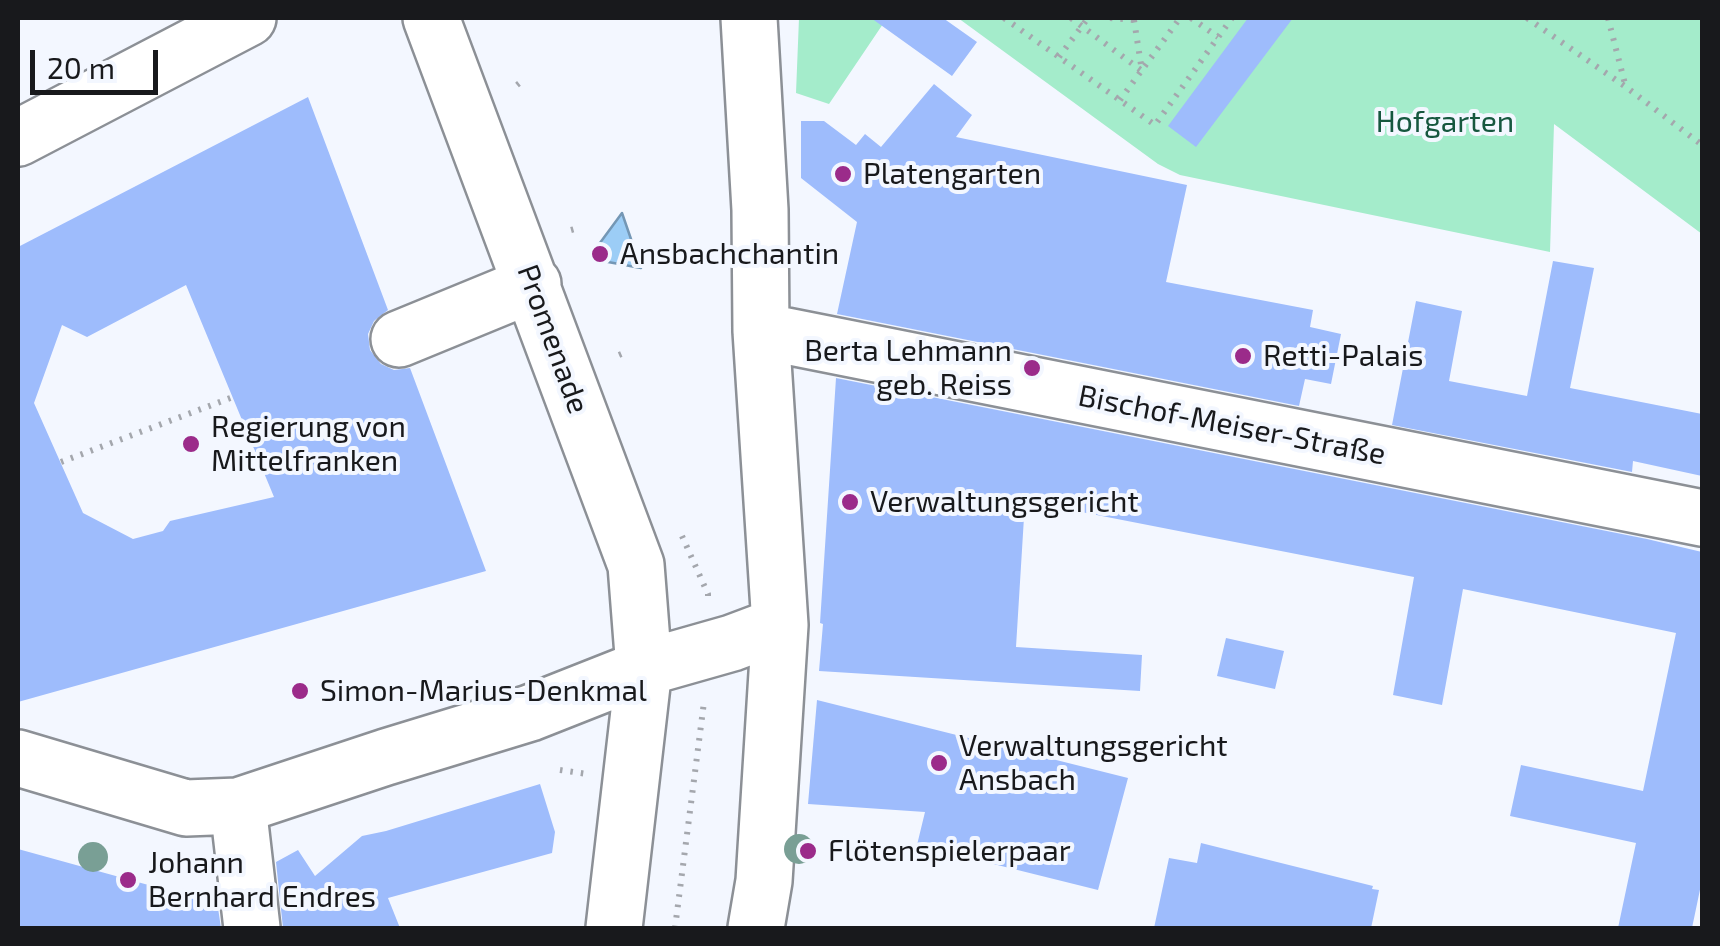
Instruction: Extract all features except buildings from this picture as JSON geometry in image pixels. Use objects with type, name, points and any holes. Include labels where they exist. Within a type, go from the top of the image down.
[{"type":"street","points":[[18,138],[248,18]]},
{"type":"street","name":"Promenade","points":[[431,18],[636,565],[644,668],[614,928]]},
{"type":"street","points":[[748,18],[780,625],[764,881],[756,928]]},
{"type":"street","points":[[399,340],[533,284]]},
{"type":"street","name":"Bischof-Meiser-Straße","points":[[762,330],[1702,518]]},
{"type":"street","points":[[18,758],[186,808],[238,806],[550,706],[644,668],[780,625]]},
{"type":"street","points":[[238,806],[252,928]]},
{"type":"path","points":[[1004,18],[1155,125],[1232,18]]},
{"type":"path","points":[[1071,18],[1142,70]]},
{"type":"path","points":[[1059,57],[1088,18]]},
{"type":"path","points":[[1110,18],[1137,18],[1142,70]]},
{"type":"path","points":[[1120,100],[1180,18]]},
{"type":"path","points":[[1191,18],[1218,37]]},
{"type":"path","points":[[1527,18],[1702,144]]},
{"type":"path","points":[[1608,18],[1626,87]]},
{"type":"path","points":[[60,462],[233,397]]},
{"type":"path","points":[[675,928],[711,649],[708,594],[682,536]]},
{"type":"green space","points":[[799,18],[887,18],[829,104],[796,93]]},
{"type":"green space","name":"Hofgarten","points":[[958,18],[1702,18],[1702,234],[1554,124],[1550,252],[1180,175],[1158,164]]},
{"type":"water","points":[[622,213],[641,268],[597,260],[594,251]]},
{"type":"place","name":"Platengarten","points":[[843,174]]},
{"type":"place","name":"Ansbachchantin","points":[[600,254]]},
{"type":"place","name":"Retti-Palais","points":[[1243,356]]},
{"type":"place","name":"Berta Lehmann geb. Reiss","points":[[1032,368]]},
{"type":"place","name":"Regierung von Mittelfranken","points":[[191,444]]},
{"type":"place","name":"Verwaltungsgericht","points":[[850,502]]},
{"type":"place","name":"Simon-Marius-Denkmal","points":[[300,691]]},
{"type":"place","name":"Verwaltungsgericht Ansbach","points":[[939,763]]},
{"type":"place","name":"Flötenspielerpaar","points":[[808,851]]},
{"type":"place","name":"Johann Bernhard Endres","points":[[128,880]]}]
